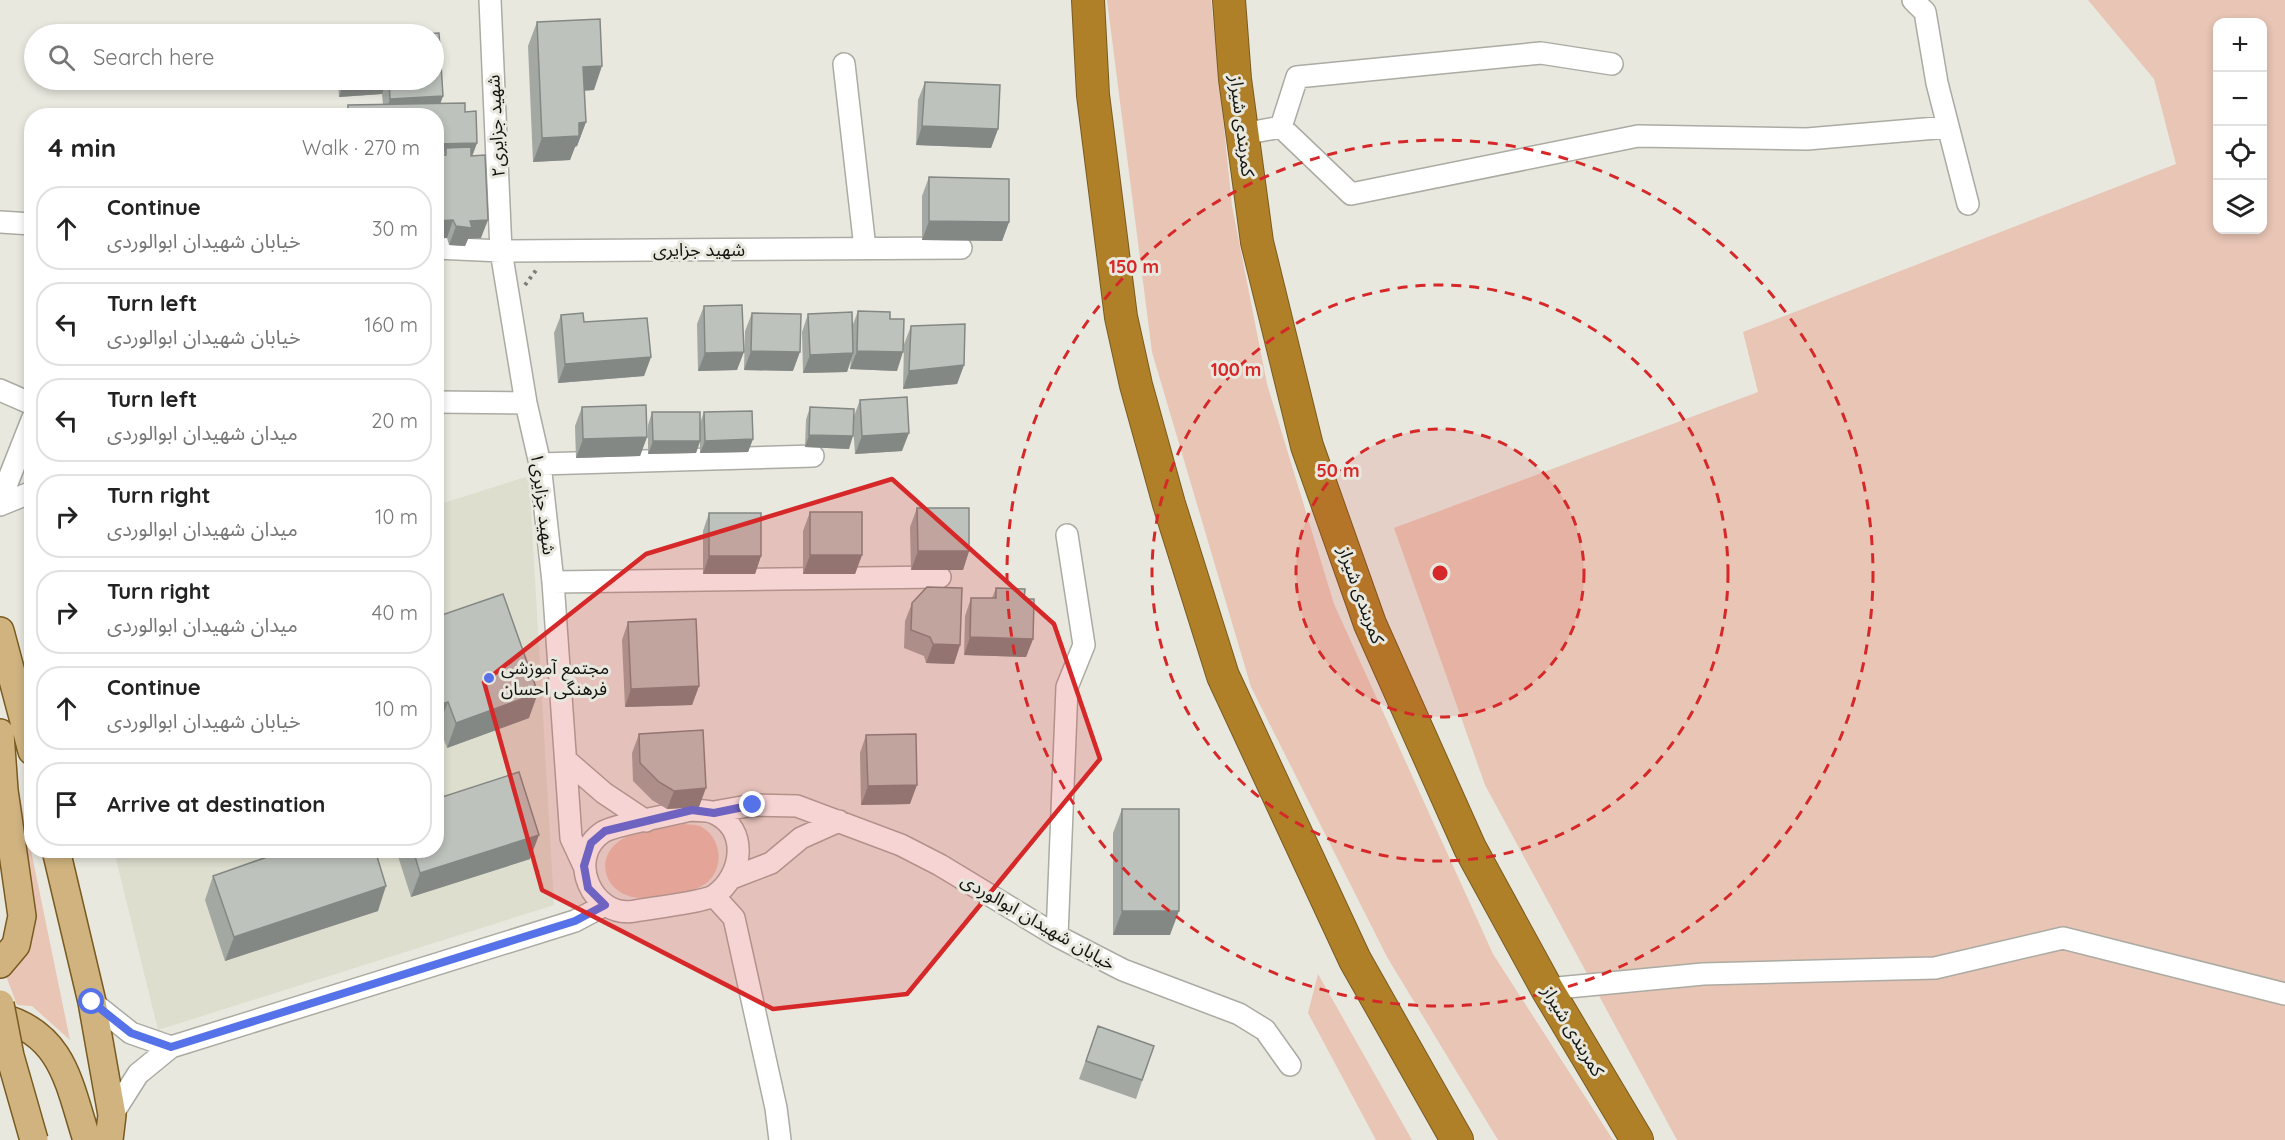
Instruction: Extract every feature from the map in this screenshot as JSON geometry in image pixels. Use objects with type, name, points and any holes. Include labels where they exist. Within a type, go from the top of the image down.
[{"type":"highway","points":[[1088,0],[1093,95],[1121,317],[1136,385],[1169,504],[1223,676],[1355,960],[1457,1140]]},
{"type":"highway","name":"کمربندی شیراز","points":[[1229,0],[1257,242],[1307,446],[1370,624],[1470,848],[1547,989],[1638,1140]]},
{"type":"main road","points":[[0,632],[24,721]]},
{"type":"main road","points":[[0,733],[4,790],[22,916],[16,945],[0,964]]},
{"type":"main road","points":[[58,858],[92,1002],[111,1127]]},
{"type":"main road","points":[[0,1004],[10,1056],[34,1140]]},
{"type":"main road","points":[[0,1017],[29,1028],[46,1041],[64,1068],[87,1140]]},
{"type":"street","name":"شهید جزایری۲","points":[[490,0],[501,251]]},
{"type":"street","points":[[1913,0],[1925,12],[1948,127],[1968,204]]},
{"type":"street","points":[[1281,127],[1297,77],[1541,53],[1612,64]]},
{"type":"street","points":[[844,64],[865,249]]},
{"type":"street","points":[[1243,134],[1281,127]]},
{"type":"street","points":[[1281,127],[1351,194],[1638,136],[1807,139],[1948,127]]},
{"type":"street","points":[[0,222],[24,224]]},
{"type":"street","name":"شهید جزایری","points":[[444,248],[501,251],[961,248]]},
{"type":"street","name":"شهید جزایری۱","points":[[501,251],[526,403],[540,464],[553,582],[571,838],[584,866]]},
{"type":"street","points":[[0,390],[24,400]]},
{"type":"street","points":[[444,402],[526,403]]},
{"type":"street","points":[[0,503],[24,441]]},
{"type":"street","points":[[540,464],[813,456]]},
{"type":"street","points":[[0,503],[24,495]]},
{"type":"street","points":[[1057,936],[1067,687],[1084,645],[1067,535]]},
{"type":"street","points":[[553,582],[940,576]]},
{"type":"street","points":[[566,760],[604,793],[646,821]]},
{"type":"street","name":"خیابان شهیدان ابوالوردی","points":[[714,813],[753,805],[797,806],[901,845],[940,865],[1057,936],[1123,970],[1239,1014],[1265,1030],[1290,1065]]},
{"type":"street","points":[[732,878],[741,854],[733,830],[714,813],[692,810],[605,831],[591,843],[584,866],[588,888],[605,905],[625,913],[714,896],[732,878],[771,863],[801,838],[838,821]]},
{"type":"street","points":[[714,896],[734,918],[776,1108],[780,1140]]},
{"type":"street","points":[[111,1127],[138,1074],[171,1047],[575,921],[605,905]]},
{"type":"street","points":[[1547,989],[1703,974],[1935,968],[2063,938],[2285,994]]},
{"type":"street","points":[[92,1002],[131,1033],[171,1047]]},
{"type":"path","points":[[525,286],[543,260]]},
{"type":"highlighted area","points":[[892,479],[1054,624],[1100,759],[907,994],[773,1009],[542,890],[484,682],[646,554]]},
{"type":"shaded area","points":[[1107,0],[1211,0],[1232,206],[1267,384],[1334,604],[1493,954],[1613,1140],[1498,1140],[1387,957],[1251,687],[1152,352]]},
{"type":"shaded area","points":[[2088,0],[2285,0],[2285,1140],[1677,1140],[1485,785],[1394,528],[1758,392],[1743,332],[2176,164],[2154,79]]},
{"type":"shaded area","name":"مجتمع آموزشی فرهنگی احسان","points":[[529,476],[554,905],[158,1030],[116,858],[444,858],[444,503]]},
{"type":"shaded area","points":[[13,763],[24,816],[24,858],[33,858],[70,1040],[32,1006],[17,1005],[6,976],[27,949]]},
{"type":"shaded area","points":[[684,824],[702,827],[709,833],[718,849],[717,866],[708,882],[689,891],[637,898],[625,895],[609,881],[606,861],[610,851],[618,842],[639,833]]},
{"type":"shaded area","points":[[1318,974],[1412,1140],[1376,1140],[1308,1013]]},
{"type":"building","points":[[600,19],[602,66],[583,67],[586,122],[579,123],[579,136],[542,138],[537,22]]},
{"type":"building","points":[[925,82],[1000,85],[998,129],[922,126]]},
{"type":"building","points":[[390,90],[443,90],[443,96],[390,99]]},
{"type":"building","points":[[465,103],[465,112],[476,111],[477,143],[444,144],[444,108],[348,108],[348,105]]},
{"type":"building","points":[[471,147],[471,156],[485,155],[488,220],[470,221],[472,228],[456,226],[453,220],[444,221],[444,155],[446,155],[446,148]]},
{"type":"building","points":[[929,177],[1009,179],[1009,222],[929,221]]},
{"type":"building","points":[[742,305],[744,352],[705,353],[704,306]]},
{"type":"building","points":[[858,311],[890,312],[890,319],[904,319],[903,352],[857,351]]},
{"type":"building","points":[[852,312],[853,353],[810,355],[808,314]]},
{"type":"building","points":[[583,313],[584,322],[647,318],[651,357],[565,364],[561,315]]},
{"type":"building","points":[[752,313],[801,314],[800,352],[751,351]]},
{"type":"building","points":[[965,324],[964,365],[909,371],[911,326]]},
{"type":"building","points":[[907,397],[909,433],[862,436],[860,400]]},
{"type":"building","points":[[646,405],[647,437],[583,439],[582,407]]},
{"type":"building","points":[[810,407],[854,409],[853,436],[809,435]]},
{"type":"building","points":[[752,411],[753,439],[705,441],[704,412]]},
{"type":"building","points":[[652,412],[700,412],[700,441],[653,441]]},
{"type":"building","points":[[917,508],[969,508],[969,551],[918,551]]},
{"type":"building","points":[[810,512],[862,512],[862,555],[810,555]]},
{"type":"building","points":[[709,513],[761,513],[761,556],[709,556]]},
{"type":"building","points":[[927,587],[962,588],[960,645],[933,644],[930,637],[911,630],[912,603]]},
{"type":"building","points":[[996,588],[1025,589],[1024,599],[1034,599],[1033,639],[970,637],[971,598],[996,598]]},
{"type":"building","points":[[503,594],[538,693],[456,723],[448,702],[444,703],[444,614]]},
{"type":"building","points":[[696,619],[699,686],[631,689],[628,622]]},
{"type":"building","points":[[703,730],[706,788],[674,791],[659,782],[640,763],[639,734]]},
{"type":"building","points":[[916,734],[917,785],[868,786],[866,735]]},
{"type":"building","points":[[519,772],[539,835],[420,873],[415,858],[444,858],[444,796]]},
{"type":"building","points":[[1122,809],[1179,809],[1179,911],[1122,911]]},
{"type":"building","points":[[264,858],[377,858],[386,886],[234,937],[213,876]]},
{"type":"building","points":[[1098,1026],[1154,1046],[1142,1080],[1086,1061]]},
{"type":"place","name":"مجتمع آموزشی فرهنگی احسان","points":[[489,678]]},
{"type":"route","points":[[92,1002],[131,1033],[171,1047],[575,921],[605,905],[588,888],[584,866],[591,843],[605,831],[692,810],[714,813],[753,805]]}]
